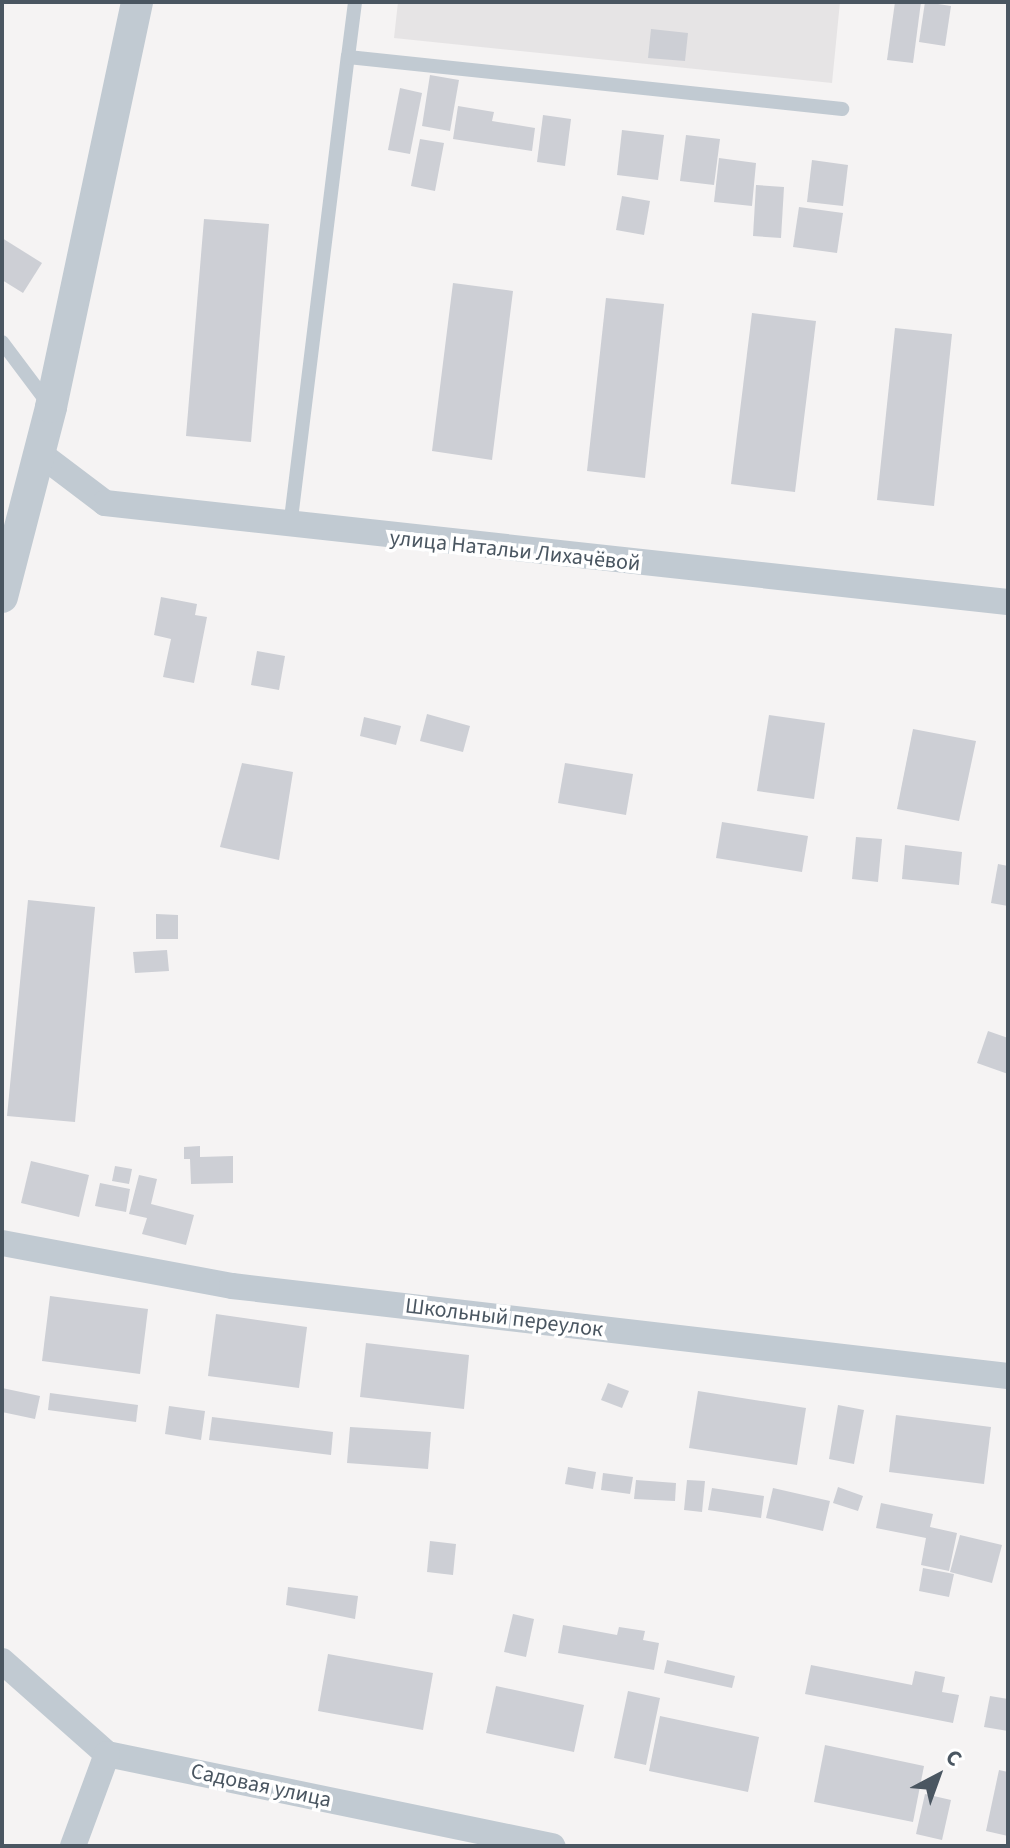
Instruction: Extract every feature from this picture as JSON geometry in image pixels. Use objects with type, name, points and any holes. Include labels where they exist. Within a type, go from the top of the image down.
[{"type":"street","points":[[2,597],[51,407],[137,2]]},
{"type":"street","name":"улица Натальи Лихачёвой","points":[[39,453],[105,503],[289,527],[1008,602]]},
{"type":"street","name":"Школьный переулок","points":[[2,1243],[232,1286],[1008,1376]]},
{"type":"street","name":"Садовая улица","points":[[2,1661],[107,1754],[553,1846]]},
{"type":"street","points":[[73,1846],[107,1754]]},
{"type":"lane","points":[[289,527],[355,2]]},
{"type":"lane","points":[[348,57],[842,109]]},
{"type":"lane","points":[[2,342],[51,407]]},
{"type":"shaded area","points":[[398,2],[840,2],[832,83],[394,38]]},
{"type":"building","points":[[895,2],[921,2],[913,63],[887,60]]},
{"type":"building","points":[[925,2],[951,6],[945,46],[919,42]]},
{"type":"building","points":[[651,29],[688,33],[685,61],[648,58]]},
{"type":"building","points":[[430,75],[459,80],[450,131],[422,126]]},
{"type":"building","points":[[400,88],[422,93],[410,154],[388,150]]},
{"type":"building","points":[[458,106],[494,112],[492,121],[535,128],[532,151],[453,139]]},
{"type":"building","points":[[543,115],[571,119],[565,166],[537,162]]},
{"type":"building","points":[[622,130],[664,135],[658,180],[617,175]]},
{"type":"building","points":[[686,135],[720,139],[714,185],[680,181]]},
{"type":"building","points":[[420,139],[444,143],[435,191],[411,186]]},
{"type":"building","points":[[719,158],[756,163],[752,206],[714,202]]},
{"type":"building","points":[[812,160],[848,165],[843,206],[807,202]]},
{"type":"building","points":[[756,185],[784,187],[781,238],[753,236]]},
{"type":"building","points":[[622,196],[650,201],[644,235],[616,230]]},
{"type":"building","points":[[799,207],[843,213],[837,253],[793,247]]},
{"type":"building","points":[[204,219],[269,224],[251,442],[186,436]]},
{"type":"building","points":[[2,238],[42,263],[23,293],[2,280]]},
{"type":"building","points":[[453,283],[513,291],[492,460],[432,451]]},
{"type":"building","points":[[606,298],[664,304],[645,478],[587,471]]},
{"type":"building","points":[[752,313],[816,321],[795,492],[731,484]]},
{"type":"building","points":[[895,328],[952,334],[934,506],[877,500]]},
{"type":"building","points":[[161,597],[197,604],[195,615],[207,617],[194,683],[163,677],[171,639],[154,635]]},
{"type":"building","points":[[257,651],[285,656],[279,690],[251,685]]},
{"type":"building","points":[[427,714],[470,726],[463,752],[420,741]]},
{"type":"building","points":[[769,715],[825,723],[814,799],[757,791]]},
{"type":"building","points":[[364,717],[401,726],[396,745],[360,736]]},
{"type":"building","points":[[913,729],[976,741],[959,821],[897,809]]},
{"type":"building","points":[[242,763],[293,772],[279,860],[220,847]]},
{"type":"building","points":[[565,763],[633,774],[626,815],[558,803]]},
{"type":"building","points":[[722,822],[808,836],[802,872],[716,858]]},
{"type":"building","points":[[856,837],[882,839],[878,882],[852,879]]},
{"type":"building","points":[[905,845],[962,852],[959,885],[902,879]]},
{"type":"building","points":[[998,864],[1008,866],[1008,906],[991,903]]},
{"type":"building","points":[[28,900],[95,907],[75,1122],[7,1116]]},
{"type":"building","points":[[156,914],[178,915],[178,939],[156,939]]},
{"type":"building","points":[[167,950],[169,971],[135,973],[133,952]]},
{"type":"building","points":[[988,1031],[1008,1038],[1008,1074],[977,1063]]},
{"type":"building","points":[[200,1146],[200,1157],[233,1156],[233,1183],[191,1184],[190,1159],[184,1159],[184,1147]]},
{"type":"building","points":[[31,1161],[89,1175],[79,1217],[21,1203]]},
{"type":"building","points":[[115,1166],[132,1169],[129,1184],[112,1181]]},
{"type":"building","points":[[139,1175],[157,1179],[151,1204],[194,1215],[186,1245],[142,1234],[147,1218],[129,1214]]},
{"type":"building","points":[[100,1183],[130,1189],[126,1212],[95,1206]]},
{"type":"building","points":[[50,1296],[148,1309],[140,1374],[42,1361]]},
{"type":"building","points":[[216,1314],[307,1327],[299,1388],[208,1376]]},
{"type":"building","points":[[366,1343],[469,1355],[464,1409],[360,1397]]},
{"type":"building","points":[[608,1383],[629,1391],[622,1408],[601,1400]]},
{"type":"building","points":[[2,1388],[40,1396],[35,1419],[2,1412]]},
{"type":"building","points":[[698,1391],[806,1408],[797,1465],[689,1448]]},
{"type":"building","points":[[50,1393],[138,1405],[136,1422],[48,1410]]},
{"type":"building","points":[[838,1405],[864,1410],[854,1464],[829,1459]]},
{"type":"building","points":[[169,1406],[205,1411],[201,1440],[165,1434]]},
{"type":"building","points":[[896,1415],[991,1427],[984,1484],[889,1472]]},
{"type":"building","points":[[212,1417],[333,1432],[331,1455],[209,1440]]},
{"type":"building","points":[[350,1427],[431,1432],[428,1469],[347,1463]]},
{"type":"building","points":[[568,1467],[596,1472],[593,1489],[565,1484]]},
{"type":"building","points":[[603,1473],[633,1477],[630,1494],[601,1490]]},
{"type":"building","points":[[636,1480],[676,1483],[675,1501],[634,1499]]},
{"type":"building","points":[[687,1480],[705,1481],[702,1512],[684,1510]]},
{"type":"building","points":[[838,1487],[863,1496],[858,1511],[833,1503]]},
{"type":"building","points":[[712,1488],[764,1496],[761,1518],[708,1510]]},
{"type":"building","points":[[773,1488],[830,1501],[823,1531],[766,1518]]},
{"type":"building","points":[[881,1503],[933,1514],[930,1527],[957,1533],[949,1571],[921,1565],[926,1538],[876,1528]]},
{"type":"building","points":[[960,1535],[1002,1545],[992,1583],[950,1572]]},
{"type":"building","points":[[430,1541],[456,1544],[453,1575],[427,1572]]},
{"type":"building","points":[[923,1568],[954,1574],[949,1597],[919,1591]]},
{"type":"building","points":[[288,1587],[358,1596],[355,1619],[286,1605]]},
{"type":"building","points":[[513,1614],[534,1619],[526,1657],[504,1652]]},
{"type":"building","points":[[563,1625],[617,1635],[619,1627],[645,1631],[643,1640],[659,1643],[654,1670],[558,1653]]},
{"type":"building","points":[[328,1654],[433,1673],[423,1730],[318,1711]]},
{"type":"building","points":[[667,1660],[735,1676],[732,1688],[664,1673]]},
{"type":"building","points":[[811,1665],[912,1685],[915,1671],[945,1677],[942,1692],[959,1695],[953,1723],[805,1694]]},
{"type":"building","points":[[496,1686],[584,1705],[574,1752],[486,1733]]},
{"type":"building","points":[[628,1691],[660,1698],[646,1765],[614,1758]]},
{"type":"building","points":[[990,1696],[1008,1699],[1008,1731],[984,1727]]},
{"type":"building","points":[[660,1716],[759,1737],[748,1792],[649,1771]]},
{"type":"building","points":[[825,1745],[924,1766],[913,1822],[814,1802]]},
{"type":"building","points":[[999,1770],[1008,1772],[1008,1836],[986,1831]]},
{"type":"building","points":[[925,1794],[951,1800],[942,1840],[916,1834]]}]
